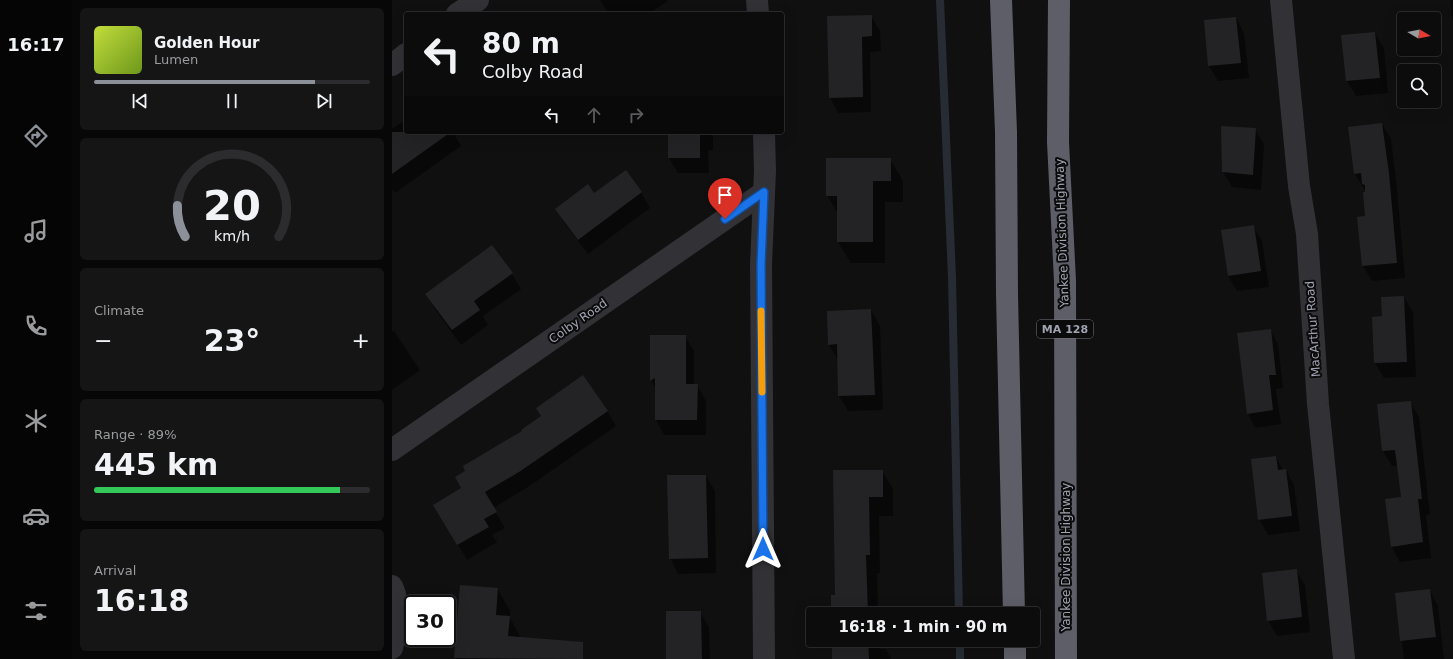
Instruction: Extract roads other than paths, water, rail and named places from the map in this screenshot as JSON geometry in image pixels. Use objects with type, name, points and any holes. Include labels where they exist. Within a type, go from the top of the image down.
[{"type":"highway","points":[[1001,0],[1006,132],[1007,294],[1014,607]]},
{"type":"highway","name":"Yankee Division Highway","points":[[1059,0],[1058,142],[1065,281],[1066,659]]},
{"type":"highway","points":[[1015,647],[1015,659]]},
{"type":"street","points":[[460,12],[478,0]]},
{"type":"street","points":[[757,0],[758,12]]},
{"type":"street","name":"MacArthur Road","points":[[1281,0],[1299,186],[1307,234],[1318,404],[1344,659]]},
{"type":"street","points":[[392,65],[404,56]]},
{"type":"street","points":[[764,134],[765,171],[761,272],[764,659]]},
{"type":"street","name":"Colby Road","points":[[392,450],[764,192]]},
{"type":"street","points":[[392,586],[395,594],[397,628],[392,648]]},
{"type":"waterway","points":[[940,0],[952,277],[959,607]]},
{"type":"waterway","points":[[960,647],[960,659]]}]
